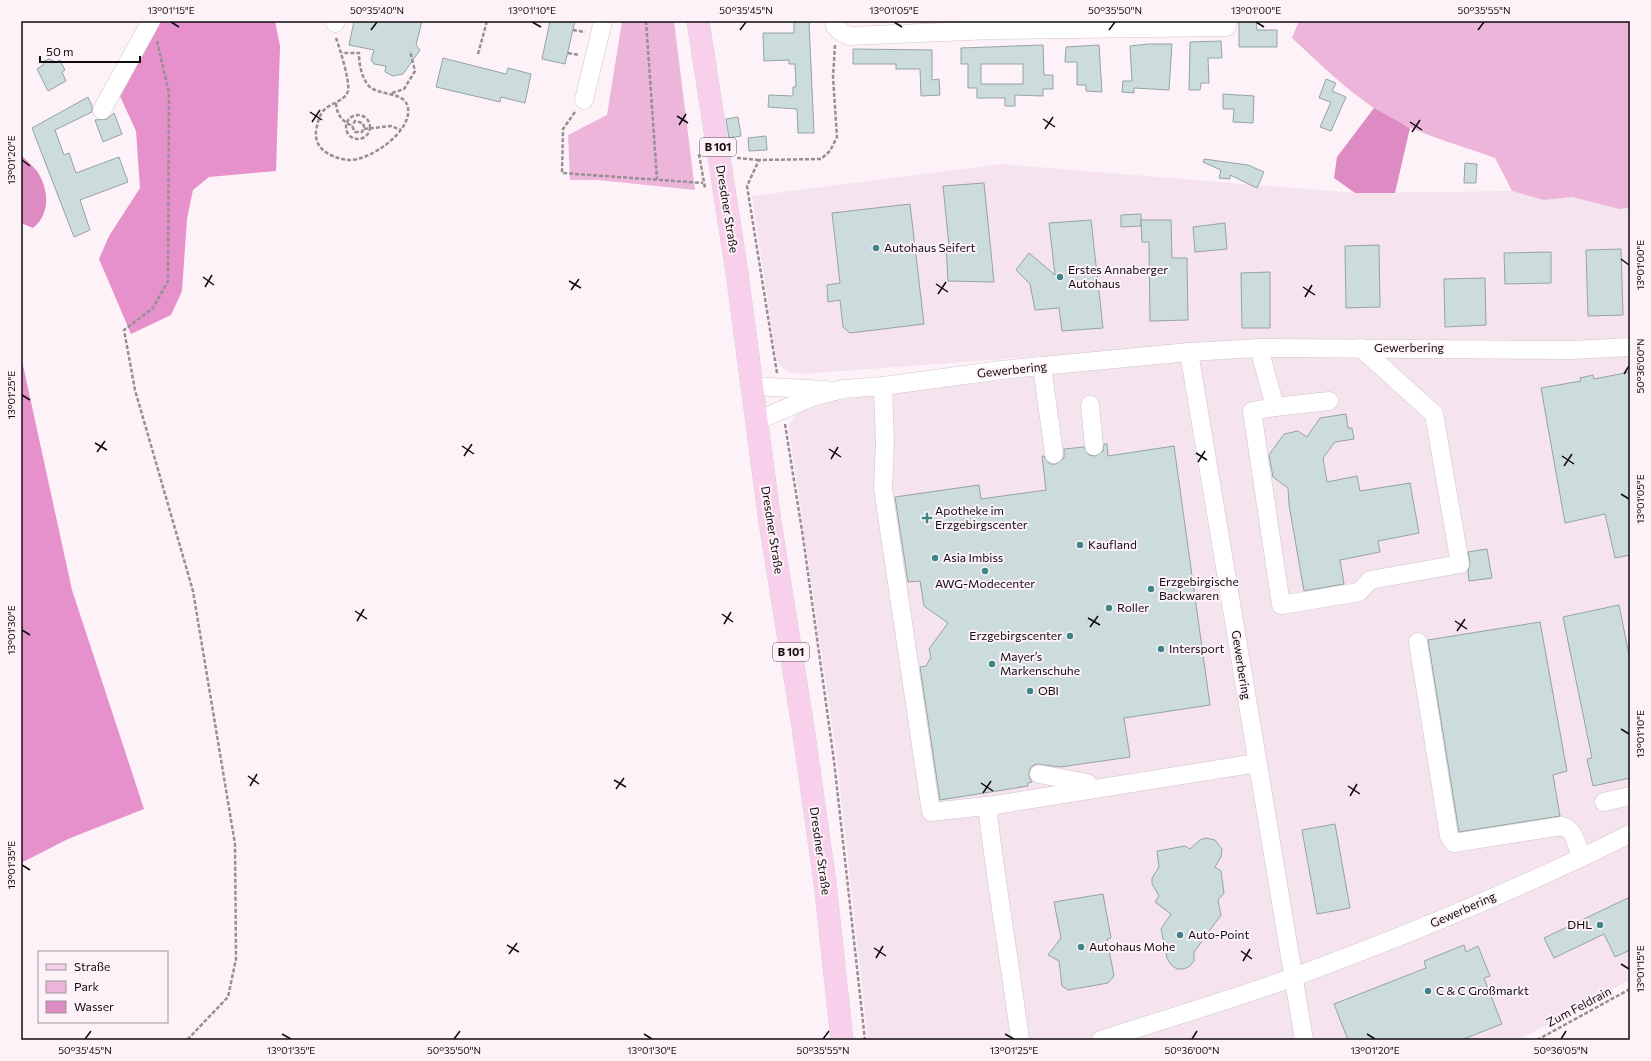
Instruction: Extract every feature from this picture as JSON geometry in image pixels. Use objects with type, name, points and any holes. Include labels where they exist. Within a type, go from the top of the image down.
[{"type":"main road","name":"Dresdner Straße","points":[[698,21],[737,273],[756,421],[825,883],[842,1040]]},
{"type":"street","points":[[584,100],[603,21]]},
{"type":"street","points":[[838,27],[849,36],[992,26],[1227,27],[1227,21]]},
{"type":"street","points":[[102,110],[154,28]]},
{"type":"street","name":"Gewerbering","points":[[751,386],[779,386],[834,390],[883,386],[1042,366],[1189,352],[1258,348],[1572,350],[1630,346]]},
{"type":"street","points":[[1258,348],[1275,407]]},
{"type":"street","points":[[1329,401],[1252,411],[1281,605],[1359,592],[1370,580],[1460,564],[1434,414],[1361,348]]},
{"type":"street","name":"Gewerbering","points":[[1189,352],[1292,978],[1304,1040]]},
{"type":"street","points":[[1042,366],[1054,454]]},
{"type":"street","points":[[883,386],[885,443],[883,488],[931,812],[987,806],[1257,763]]},
{"type":"street","name":"Gewerbering","points":[[756,421],[783,408],[834,390]]},
{"type":"street","points":[[1090,405],[1094,446]]},
{"type":"street","points":[[1418,642],[1449,836],[1454,843],[1562,826],[1568,827],[1572,832],[1581,858]]},
{"type":"street","points":[[1039,774],[1087,783],[1088,790]]},
{"type":"street","points":[[1604,802],[1630,796]]},
{"type":"street","points":[[987,806],[993,864],[1007,937],[1020,1040]]},
{"type":"street","name":"Gewerbering","points":[[1101,1040],[1292,978],[1433,924],[1581,858],[1630,834]]},
{"type":"path","points":[[478,54],[487,21]]},
{"type":"path","points":[[646,21],[657,179]]},
{"type":"path","points":[[336,22],[333,32],[342,53],[348,90],[346,96],[324,110],[319,119],[315,133],[317,143],[326,154],[339,159],[353,160],[366,157],[389,143],[407,121],[408,108],[404,101],[392,94],[380,92],[368,85],[363,74],[359,53],[342,53]]},
{"type":"path","points":[[732,158],[759,160],[821,158],[830,151],[837,137],[833,77],[835,37],[838,27]]},
{"type":"path","points":[[154,28],[169,93],[168,281],[153,308],[124,330],[135,390],[193,591],[235,844],[236,959],[228,997],[187,1040]]},
{"type":"path","points":[[573,30],[588,33]]},
{"type":"path","points":[[392,94],[404,89],[416,71],[410,51]]},
{"type":"path","points":[[568,53],[583,56]]},
{"type":"path","points":[[584,100],[563,129],[562,173],[703,183]]},
{"type":"path","points":[[336,103],[337,112],[343,121],[352,126],[353,130],[357,133],[362,132],[364,128],[363,122],[359,121],[355,121],[352,126]]},
{"type":"path","points":[[361,115],[368,120],[370,128],[368,134],[364,138],[358,139],[348,134],[347,123],[353,116],[361,115]]},
{"type":"path","points":[[364,128],[391,126],[401,130]]},
{"type":"path","points":[[759,160],[747,186],[779,386]]},
{"type":"path","points":[[783,408],[804,537],[834,761],[865,1040]]},
{"type":"path","name":"Zum Feldrain","points":[[1537,1040],[1630,989]]},
{"type":"shaded area","points":[[154,21],[275,21],[280,46],[276,171],[209,177],[193,190],[187,219],[182,291],[171,315],[131,334],[99,259],[109,236],[140,188],[136,131],[118,92]]},
{"type":"shaded area","points":[[1001,164],[1355,193],[1512,191],[1544,200],[1572,197],[1619,209],[1630,208],[1630,980],[1524,1037],[1525,1040],[868,1040],[837,758],[789,429],[790,423],[797,414],[802,411],[836,400],[1161,361],[1180,346],[802,374],[788,372],[778,363],[776,355],[752,196]]},
{"type":"shaded area","points":[[21,356],[72,590],[144,809],[68,839],[21,863]]},
{"type":"green space","points":[[622,21],[674,21],[695,190],[597,180],[570,180],[568,135],[607,115]]},
{"type":"green space","points":[[1299,21],[1630,21],[1630,208],[1619,209],[1572,197],[1544,200],[1512,191],[1495,158],[1402,124],[1374,108],[1352,92],[1292,38]]},
{"type":"water","points":[[1374,108],[1410,128],[1395,193],[1355,193],[1334,178],[1337,157]]},
{"type":"water","points":[[21,155],[37,171],[46,193],[43,216],[33,228],[21,223]]},
{"type":"building","points":[[354,21],[422,21],[416,45],[420,50],[403,74],[393,76],[385,72],[386,66],[374,64],[371,60],[374,50],[349,45]]},
{"type":"building","points":[[550,21],[575,21],[565,64],[542,59]]},
{"type":"building","points":[[794,21],[809,21],[814,133],[798,133],[797,109],[768,107],[769,95],[793,96],[793,87],[796,87],[795,64],[789,64],[789,60],[764,61],[763,33],[794,33]]},
{"type":"building","points":[[1239,21],[1256,21],[1257,30],[1277,30],[1277,47],[1239,47]]},
{"type":"building","points":[[1221,41],[1222,58],[1208,58],[1209,83],[1201,83],[1200,90],[1189,90],[1190,42]]},
{"type":"building","points":[[1172,44],[1169,90],[1134,88],[1134,93],[1122,92],[1123,81],[1132,81],[1130,46]]},
{"type":"building","points":[[1043,45],[1044,75],[1053,75],[1053,89],[1043,89],[1043,96],[1015,95],[1015,106],[1005,106],[1005,98],[977,98],[977,88],[968,88],[968,64],[961,64],[961,48]],"holes":[[[981,64],[1023,64],[1023,84],[981,84]]]},
{"type":"building","points":[[1099,45],[1102,92],[1086,91],[1086,85],[1077,85],[1077,62],[1065,62],[1066,47]]},
{"type":"building","points":[[853,49],[932,50],[932,80],[939,79],[940,95],[921,96],[920,69],[896,69],[896,64],[853,64]]},
{"type":"building","points":[[443,58],[506,74],[508,68],[531,74],[525,103],[501,97],[500,102],[436,87]]},
{"type":"building","points":[[49,59],[56,62],[60,60],[65,70],[62,72],[66,81],[48,91],[37,69],[43,65],[44,61]]},
{"type":"building","points":[[1326,79],[1336,83],[1332,91],[1346,97],[1331,131],[1320,127],[1331,102],[1319,98]]},
{"type":"building","points":[[1223,94],[1254,96],[1253,123],[1233,122],[1234,109],[1223,109]]},
{"type":"building","points":[[88,97],[92,106],[92,112],[55,130],[64,155],[69,153],[76,173],[119,157],[128,182],[80,200],[90,230],[74,237],[32,128]]},
{"type":"building","points":[[114,113],[122,134],[103,142],[95,120],[107,119]]},
{"type":"building","points":[[738,117],[741,136],[729,138],[726,119]]},
{"type":"building","points":[[766,136],[767,150],[749,151],[748,138]]},
{"type":"building","points":[[1204,159],[1248,165],[1264,172],[1257,188],[1230,175],[1230,179],[1219,178],[1221,170],[1203,162]]},
{"type":"building","points":[[1465,163],[1477,164],[1476,183],[1464,183]]},
{"type":"building","points":[[984,183],[994,282],[948,281],[946,245],[949,245],[943,186]]},
{"type":"building","name":"Autohaus Seifert","points":[[910,204],[924,324],[850,333],[843,327],[840,300],[828,302],[827,285],[840,283],[832,213]]},
{"type":"building","points":[[1141,214],[1141,226],[1121,227],[1121,215]]},
{"type":"building","name":"Erstes Annaberger Autohaus","points":[[1091,220],[1103,328],[1062,331],[1059,308],[1035,310],[1030,284],[1016,270],[1029,253],[1055,275],[1049,223]]},
{"type":"building","points":[[1141,220],[1171,220],[1172,258],[1187,258],[1188,320],[1150,321],[1149,242],[1142,242]]},
{"type":"building","points":[[1225,223],[1227,249],[1195,252],[1193,227]]},
{"type":"building","points":[[1379,245],[1380,307],[1346,308],[1345,246]]},
{"type":"building","points":[[1621,249],[1623,315],[1588,316],[1586,250]]},
{"type":"building","points":[[1551,252],[1551,283],[1505,284],[1504,253]]},
{"type":"building","points":[[1270,272],[1270,328],[1242,328],[1241,273]]},
{"type":"building","points":[[1485,278],[1486,325],[1445,327],[1444,279]]},
{"type":"building","points":[[1630,372],[1630,555],[1615,558],[1605,514],[1565,523],[1541,388],[1581,381],[1580,378],[1593,375],[1594,379]]},
{"type":"building","points":[[1346,414],[1348,428],[1352,428],[1354,439],[1335,442],[1323,458],[1327,482],[1357,476],[1360,491],[1410,483],[1419,533],[1378,541],[1380,552],[1340,560],[1344,584],[1304,591],[1289,505],[1288,488],[1273,477],[1269,455],[1284,434],[1298,431],[1307,437],[1320,418]]},
{"type":"building","name":"Erzgebirgscenter","points":[[1104,444],[1107,444],[1108,456],[1174,446],[1210,705],[1124,718],[1130,757],[1060,767],[1036,764],[1031,767],[1029,772],[1029,777],[1032,782],[1028,783],[1028,786],[940,800],[920,667],[926,666],[931,657],[929,649],[948,623],[924,606],[920,581],[908,582],[895,497],[979,485],[981,499],[1046,490],[1042,456],[1044,456],[1050,464],[1056,464],[1064,458],[1064,449],[1084,447],[1089,455],[1095,456],[1103,451]]},
{"type":"building","points":[[1487,549],[1492,578],[1469,581],[1468,571],[1470,563],[1468,552]]},
{"type":"building","points":[[1619,605],[1630,660],[1630,778],[1593,786],[1587,759],[1592,758],[1563,617]]},
{"type":"building","points":[[1540,622],[1567,771],[1553,775],[1560,816],[1459,832],[1428,640]]},
{"type":"building","points":[[1335,824],[1350,908],[1317,914],[1302,830]]},
{"type":"building","points":[[1206,838],[1215,840],[1222,849],[1221,857],[1215,867],[1221,871],[1224,893],[1218,900],[1221,915],[1194,952],[1194,961],[1190,966],[1184,969],[1177,969],[1171,965],[1167,958],[1161,929],[1171,914],[1155,902],[1159,896],[1152,884],[1152,878],[1159,867],[1157,851],[1185,846],[1190,849],[1200,840]]},
{"type":"building","name":"Autohaus Mohe","points":[[1103,894],[1111,938],[1107,939],[1114,976],[1108,983],[1068,990],[1062,986],[1059,961],[1048,955],[1061,938],[1054,902]]},
{"type":"building","name":"DHL","points":[[1630,897],[1630,950],[1615,957],[1604,934],[1554,958],[1544,938]]},
{"type":"building","name":"C & C Großmarkt","points":[[1464,945],[1466,952],[1478,946],[1490,976],[1484,978],[1502,1024],[1461,1040],[1348,1040],[1334,1004],[1426,968],[1424,961]]},
{"type":"place","name":"Autohaus Seifert","points":[[876,248]]},
{"type":"place","name":"Erstes Annaberger Autohaus","points":[[1060,277]]},
{"type":"place","name":"Apotheke im Erzgebirgscenter","points":[[927,518]]},
{"type":"place","name":"Kaufland","points":[[1080,545]]},
{"type":"place","name":"Asia Imbiss","points":[[935,558]]},
{"type":"place","name":"AWG-Modecenter","points":[[985,571]]},
{"type":"place","name":"Erzgebirgische Backwaren","points":[[1151,589]]},
{"type":"place","name":"Roller","points":[[1109,608]]},
{"type":"place","name":"Erzgebirgscenter","points":[[1070,636]]},
{"type":"place","name":"Intersport","points":[[1161,649]]},
{"type":"place","name":"Mayer’s Markenschuhe","points":[[992,664]]},
{"type":"place","name":"OBI","points":[[1030,691]]},
{"type":"place","name":"DHL","points":[[1600,925]]},
{"type":"place","name":"Auto-Point","points":[[1180,935]]},
{"type":"place","name":"Autohaus Mohe","points":[[1081,947]]},
{"type":"place","name":"C & C Großmarkt","points":[[1428,991]]}]
